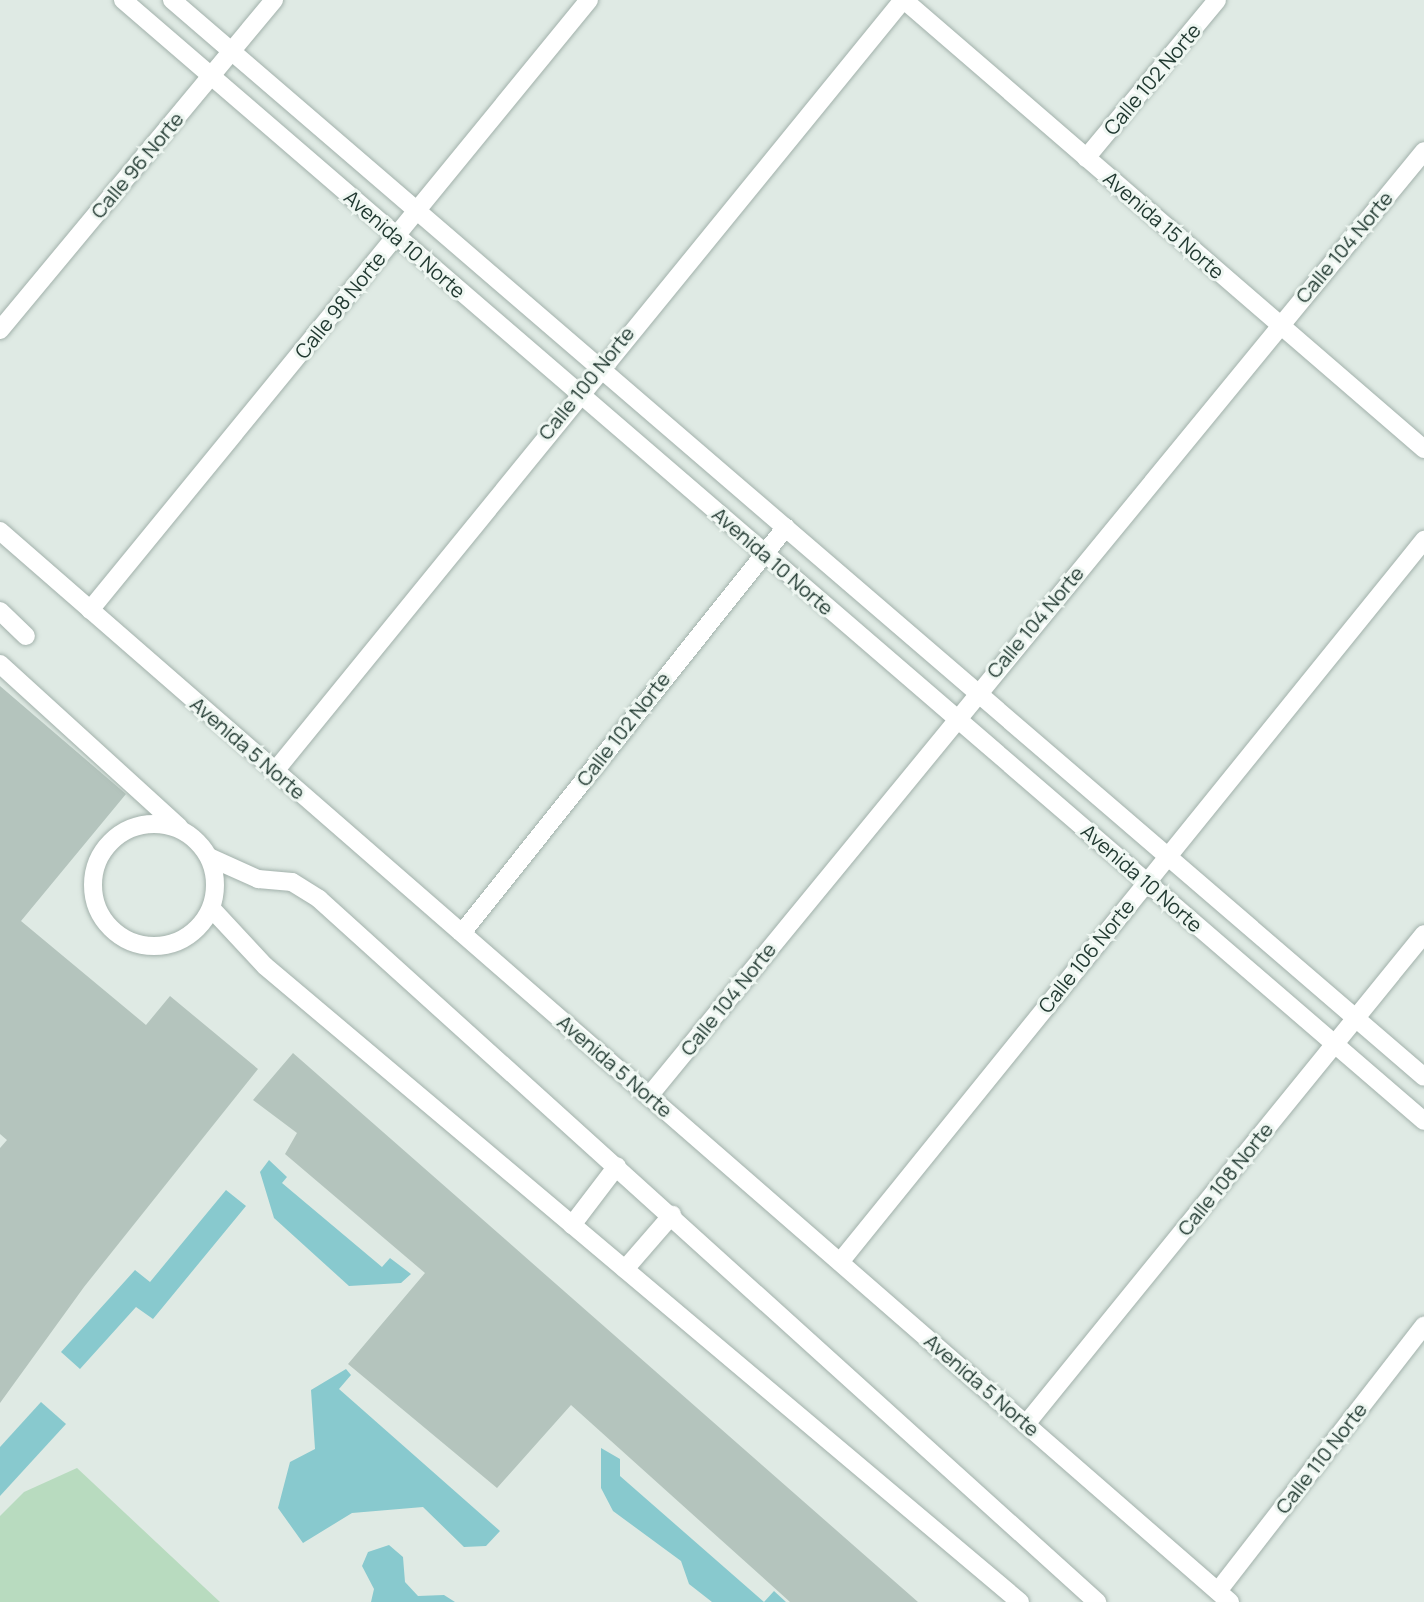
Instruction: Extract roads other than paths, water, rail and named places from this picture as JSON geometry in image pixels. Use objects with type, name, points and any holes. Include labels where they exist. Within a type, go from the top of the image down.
[{"type":"street","name":"Avenida 10 Norte","points":[[123,0],[1424,1121]]},
{"type":"street","name":"Avenida 10 Norte","points":[[172,0],[1169,855],[1424,1077]]},
{"type":"street","name":"Calle 96 Norte","points":[[0,330],[274,0]]},
{"type":"street","name":"Calle 98 Norte","points":[[90,610],[589,0]]},
{"type":"street","name":"Avenida 15 Norte","points":[[903,0],[1424,449]]},
{"type":"street","name":"Calle 100 Norte","points":[[275,771],[599,367],[903,0]]},
{"type":"street","name":"Calle 102 Norte","points":[[1086,158],[1217,0]]},
{"type":"street","name":"Calle 104 Norte","points":[[649,1096],[956,717],[1424,151]]},
{"type":"street","name":"Calle 102 Norte","points":[[462,933],[786,526]]},
{"type":"street","name":"Avenida 5 Norte","points":[[0,531],[1224,1596]]},
{"type":"street","name":"Calle 106 Norte","points":[[840,1262],[1424,540]]},
{"type":"street","points":[[0,611],[26,636]]},
{"type":"street","points":[[0,664],[209,857],[258,879],[292,882],[319,899],[672,1215],[1097,1602]]},
{"type":"street","points":[[181,829],[139,824],[114,838],[96,864],[94,898],[111,928],[124,939],[158,946],[190,935],[211,908],[215,874],[209,857]]},
{"type":"street","points":[[211,908],[265,966],[1020,1602]]},
{"type":"street","name":"Calle 108 Norte","points":[[1026,1424],[1424,934]]},
{"type":"street","points":[[572,1225],[617,1166]]},
{"type":"street","points":[[625,1269],[672,1215]]},
{"type":"street","name":"Calle 110 Norte","points":[[1224,1596],[1424,1325]]},
{"type":"water","points":[[269,1160],[287,1177],[282,1183],[382,1267],[390,1258],[411,1274],[401,1283],[349,1286],[274,1218],[260,1172]]},
{"type":"water","points":[[226,1190],[246,1206],[153,1319],[136,1307],[80,1369],[61,1352],[135,1270],[150,1282]]},
{"type":"water","points":[[346,1369],[351,1375],[339,1389],[500,1531],[486,1546],[464,1547],[423,1507],[352,1513],[303,1543],[278,1508],[290,1462],[315,1449],[311,1390]]},
{"type":"water","points":[[41,1402],[66,1424],[0,1496],[0,1447]]},
{"type":"water","points":[[601,1448],[620,1459],[620,1476],[764,1602],[712,1602],[689,1584],[681,1561],[613,1511],[601,1488]]},
{"type":"water","points":[[389,1545],[403,1557],[405,1582],[418,1596],[444,1595],[455,1602],[371,1602],[374,1589],[362,1566],[368,1552]]},
{"type":"water","points":[[774,1591],[786,1602],[764,1602]]}]
